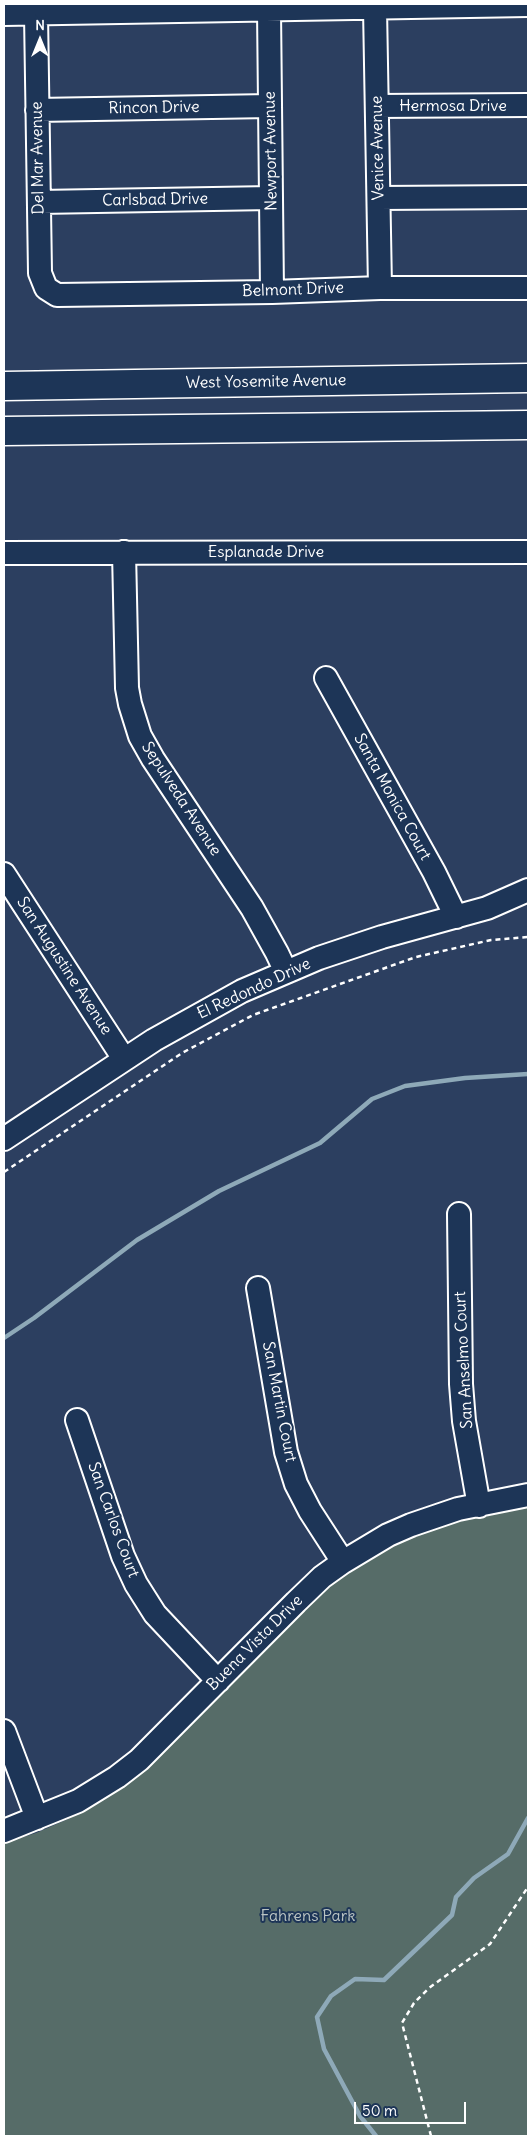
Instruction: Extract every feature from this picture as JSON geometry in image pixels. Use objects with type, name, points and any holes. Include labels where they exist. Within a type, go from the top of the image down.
[{"type":"main road","name":"West Yosemite Avenue","points":[[4,386],[528,378]]},
{"type":"main road","points":[[4,431],[528,426]]},
{"type":"street","points":[[4,14],[528,5]]},
{"type":"street","name":"Venice Avenue","points":[[375,8],[380,288]]},
{"type":"street","name":"Newport Avenue","points":[[269,10],[272,292]]},
{"type":"street","name":"Del Mar Avenue","points":[[36,14],[40,273],[46,288],[57,295]]},
{"type":"street","name":"Hermosa Drive","points":[[377,106],[528,105]]},
{"type":"street","name":"Rincon Drive","points":[[38,110],[270,106]]},
{"type":"street","points":[[379,198],[528,197]]},
{"type":"street","name":"Carlsbad Drive","points":[[39,202],[271,198]]},
{"type":"street","name":"Belmont Drive","points":[[57,295],[272,292],[380,288],[528,288]]},
{"type":"street","name":"Sepulveda Avenue","points":[[124,552],[127,688],[140,736],[153,759],[252,908],[286,972]]},
{"type":"street","name":"Esplanade Drive","points":[[4,553],[528,552]]},
{"type":"street","name":"Santa Monica Court","points":[[326,678],[434,872],[456,917]]},
{"type":"street","name":"San Augustine Avenue","points":[[4,874],[124,1059]]},
{"type":"street","name":"El Redondo Drive","points":[[4,1139],[124,1059],[182,1023],[242,991],[286,972],[382,937],[486,908],[528,890]]},
{"type":"street","name":"San Anselmo Court","points":[[459,1214],[461,1384],[464,1421],[479,1506]]},
{"type":"street","name":"San Martin Court","points":[[258,1288],[286,1452],[296,1484],[308,1507],[343,1562]]},
{"type":"street","name":"San Carlos Court","points":[[77,1420],[123,1556],[136,1584],[155,1614],[218,1681]]},
{"type":"street","name":"Buena Vista Drive","points":[[4,1830],[78,1801],[117,1778],[160,1740],[322,1577],[343,1562],[388,1535],[411,1525],[458,1510],[528,1495]]},
{"type":"street","points":[[4,1731],[37,1818]]},
{"type":"path","points":[[4,1172],[182,1053],[253,1015],[416,957],[491,940],[528,937]]},
{"type":"path","points":[[431,2136],[402,2023],[414,2003],[429,1988],[490,1944],[528,1887]]},
{"type":"green space","name":"Fahrens Park","points":[[528,1507],[528,2136],[4,2136],[4,1843],[36,1833],[68,1819],[108,1796],[127,1782],[305,1607],[341,1575],[404,1539],[460,1520]]},
{"type":"waterway","points":[[4,1338],[34,1318],[137,1240],[219,1191],[320,1143],[372,1099],[405,1086],[465,1078],[528,1074]]},
{"type":"waterway","points":[[376,2136],[360,2116],[324,2049],[317,2017],[331,1996],[355,1979],[384,1980],[452,1915],[456,1897],[474,1878],[508,1854],[528,1818]]}]
